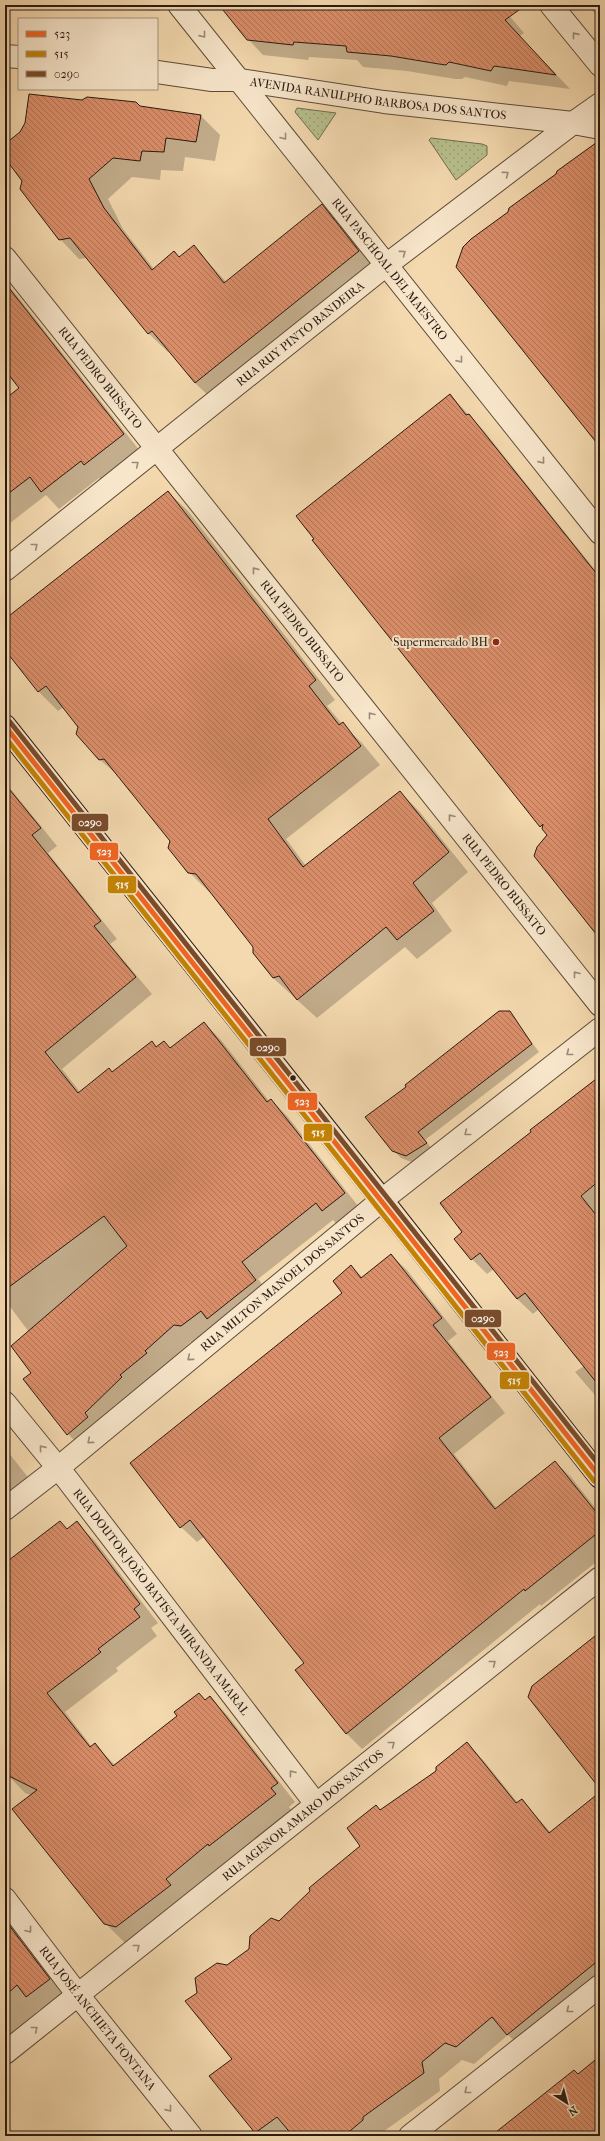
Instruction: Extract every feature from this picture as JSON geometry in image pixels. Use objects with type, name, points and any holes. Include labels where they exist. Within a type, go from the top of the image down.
[{"type":"street","name":"RUA PASCHOAL DEL MAESTRO","points":[[179,5],[240,80],[385,266],[600,533]]},
{"type":"street","points":[[551,5],[600,65]]},
{"type":"street","points":[[5,56],[18,57]]},
{"type":"street","name":"AVENIDA RANULPHO BARBOSA DOS SANTOS","points":[[158,72],[212,80],[240,80],[384,102],[573,123],[600,128]]},
{"type":"street","name":"RUA RUY PINTO BANDEIRA","points":[[5,570],[385,266],[600,104]]},
{"type":"street","name":"RUA PEDRO BUSSATO","points":[[5,258],[158,447],[600,1005]]},
{"type":"street","points":[[5,726],[600,1477]]},
{"type":"street","name":"RUA MILTON MANOEL DOS SANTOS","points":[[5,1509],[58,1468],[382,1200],[600,1029]]},
{"type":"street","name":"RUA DOUTOR JOÃO BATISTA MIRANDA AMARAL","points":[[5,1402],[58,1468],[316,1804]]},
{"type":"street","name":"RUA AGENOR AMARO DOS SANTOS","points":[[5,2053],[600,1578]]},
{"type":"street","name":"RUA JOSÉ ANCHIETA FONTANA","points":[[5,1899],[78,1995],[191,2136]]},
{"type":"street","points":[[410,2136],[600,1986]]},
{"type":"green space","points":[[297,108],[336,113],[318,140],[295,112]]},
{"type":"green space","points":[[431,138],[482,144],[487,146],[487,155],[456,180],[429,140]]},
{"type":"building","points":[[219,5],[526,5],[505,20],[556,75],[494,66],[491,71],[449,62],[446,65],[391,56],[347,52],[346,46],[294,42],[293,45],[247,40]]},
{"type":"building","points":[[29,94],[82,100],[87,97],[136,102],[140,106],[201,115],[196,142],[166,138],[164,152],[142,151],[140,161],[113,158],[89,179],[104,208],[152,270],[174,251],[179,257],[194,245],[224,283],[322,204],[359,251],[195,383],[152,331],[148,334],[70,238],[59,240],[20,189],[22,181],[5,158],[5,144],[20,132],[25,123]]},
{"type":"building","points":[[600,140],[600,447],[456,267],[463,247],[471,239],[508,212],[509,208],[556,174],[557,171]]},
{"type":"building","points":[[5,283],[124,434],[84,465],[81,461],[41,492],[30,477],[5,496],[5,399],[19,388],[5,370]]},
{"type":"building","name":"Supermercado BH","points":[[450,394],[466,415],[469,414],[600,578],[600,939],[534,856],[537,847],[547,835],[542,829],[543,824],[540,827],[312,540],[314,539],[296,516]]},
{"type":"building","points":[[168,491],[316,680],[309,686],[339,725],[343,722],[361,746],[268,819],[303,867],[400,791],[449,852],[413,883],[434,911],[397,940],[386,927],[297,1000],[279,976],[273,978],[253,953],[253,947],[196,874],[188,873],[168,848],[170,841],[104,759],[99,760],[76,734],[78,727],[46,686],[38,692],[5,650],[5,619]]},
{"type":"building","points":[[5,784],[41,828],[32,835],[101,921],[94,926],[136,977],[45,1052],[78,1093],[109,1068],[112,1072],[152,1041],[156,1047],[164,1041],[170,1048],[204,1022],[267,1102],[271,1099],[345,1193],[322,1211],[316,1203],[242,1262],[256,1280],[207,1319],[201,1311],[181,1326],[174,1325],[145,1351],[147,1353],[120,1375],[122,1377],[85,1413],[88,1417],[67,1435],[23,1379],[31,1373],[11,1346],[127,1246],[104,1216],[5,1290]]},
{"type":"building","points":[[499,1011],[510,1011],[532,1044],[418,1132],[427,1143],[406,1156],[392,1151],[365,1117],[406,1087],[405,1085]]},
{"type":"building","points":[[600,1076],[600,1180],[581,1196],[600,1220],[600,1387],[525,1293],[517,1299],[480,1253],[471,1260],[454,1239],[462,1232],[440,1203],[531,1132],[530,1130]]},
{"type":"building","points":[[391,1254],[442,1318],[433,1325],[491,1397],[439,1438],[495,1509],[555,1461],[600,1517],[600,1531],[525,1591],[524,1589],[346,1734],[295,1670],[304,1663],[190,1520],[180,1528],[130,1463],[342,1293],[333,1281],[351,1265],[361,1278]]},
{"type":"building","points":[[60,1521],[67,1529],[77,1521],[140,1604],[134,1609],[140,1617],[98,1649],[101,1652],[47,1693],[90,1747],[95,1743],[113,1766],[177,1716],[174,1712],[199,1693],[205,1700],[210,1696],[278,1783],[271,1788],[276,1794],[209,1846],[208,1844],[166,1879],[171,1885],[116,1927],[104,1924],[12,1809],[37,1790],[5,1774],[5,1563]]},
{"type":"building","points":[[600,1632],[600,1789],[528,1697],[532,1686]]},
{"type":"building","points":[[467,1742],[516,1803],[522,1799],[549,1833],[600,1792],[600,1959],[507,2035],[492,2017],[456,2047],[445,2043],[422,2062],[424,2073],[363,2117],[363,2120],[344,2136],[293,2136],[277,2117],[255,2133],[209,2076],[232,2059],[185,2001],[197,1993],[195,1978],[217,1963],[227,1965],[249,1949],[250,1936],[271,1918],[279,1921],[310,1891],[309,1888],[360,1846],[347,1828],[376,1805],[380,1810],[436,1771],[436,1767]]},
{"type":"building","points":[[5,1920],[50,1979],[26,1997],[17,1985],[5,1996]]},
{"type":"building","points":[[600,2056],[600,2136],[491,2136],[574,2070],[578,2074]]},
{"type":"transit line","name":"0290","points":[[10,722],[600,1466]]},
{"type":"transit line","name":"523","points":[[5,726],[600,1477]]},
{"type":"transit line","name":"515","points":[[5,737],[594,1481]]},
{"type":"place","name":"Supermercado BH","points":[[496,642]]}]
